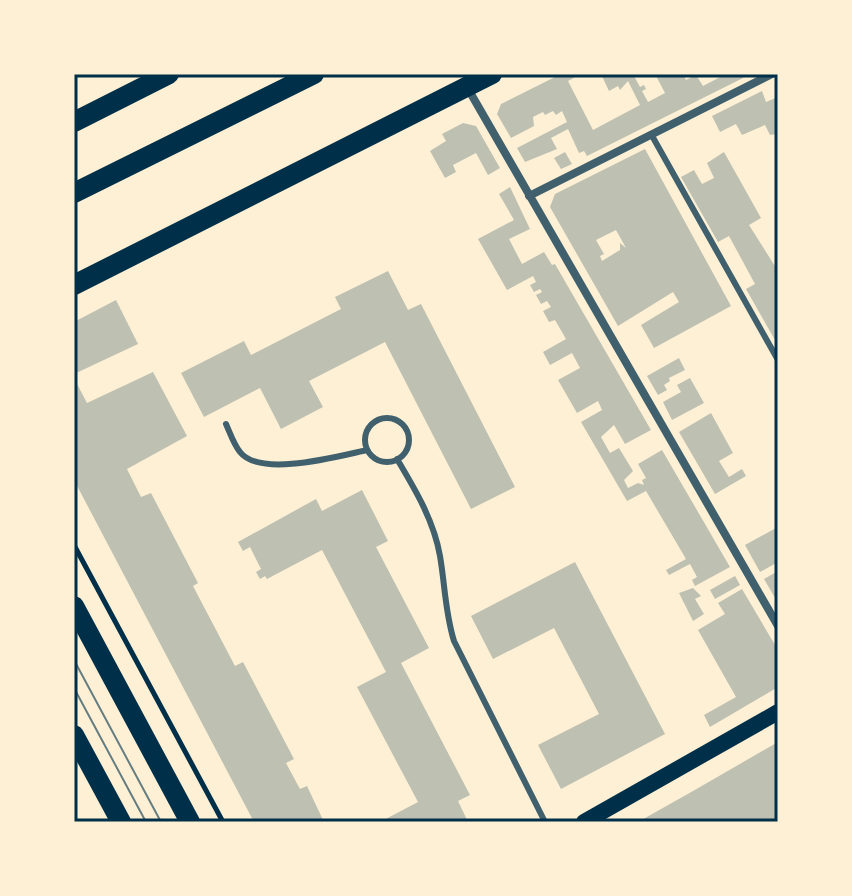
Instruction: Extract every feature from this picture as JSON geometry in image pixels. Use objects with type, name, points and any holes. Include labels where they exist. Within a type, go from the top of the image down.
[{"type":"main road","points":[[74,122],[169,74]]},
{"type":"main road","points":[[74,193],[314,74]]},
{"type":"main road","points":[[74,285],[492,74]]},
{"type":"main road","points":[[74,606],[190,822]]},
{"type":"main road","points":[[584,822],[778,712]]},
{"type":"main road","points":[[74,735],[121,822]]},
{"type":"street","points":[[529,196],[772,74]]},
{"type":"street","points":[[467,87],[778,626]]},
{"type":"lane","points":[[651,134],[778,360]]},
{"type":"lane","points":[[394,418],[401,423],[409,438],[404,454],[397,459],[380,461],[367,450],[364,441],[370,425],[377,420],[394,418]]},
{"type":"lane","points":[[226,424],[240,452],[263,463],[320,460],[367,450]]},
{"type":"lane","points":[[397,459],[434,533],[446,616],[454,641],[545,822]]},
{"type":"path","points":[[74,545],[223,822]]},
{"type":"building","points":[[561,74],[581,74],[568,81],[593,130],[640,105],[628,81],[620,90],[618,86],[609,91],[601,74],[633,74],[640,87],[644,85],[646,89],[642,91],[648,102],[665,93],[655,74],[683,74],[686,80],[696,75],[703,86],[726,74],[751,74],[587,156],[584,151],[579,153],[568,129],[551,138],[557,149],[525,162],[517,148],[567,122],[562,111],[556,115],[553,111],[545,115],[543,112],[533,117],[534,126],[511,138],[497,114],[501,104]]},
{"type":"building","points":[[762,91],[766,102],[778,97],[778,134],[770,135],[765,125],[742,135],[736,124],[720,132],[712,116]]},
{"type":"building","points":[[463,123],[476,126],[500,168],[488,175],[476,153],[453,165],[456,172],[445,178],[430,151],[446,141],[442,134]]},
{"type":"building","points":[[645,149],[731,306],[654,348],[641,325],[679,302],[673,292],[618,326],[550,207],[555,194]],"holes":[[[616,230],[626,248],[620,243],[620,250],[602,261],[600,256],[604,254],[596,240]]]},
{"type":"building","points":[[565,152],[572,164],[561,169],[554,158]]},
{"type":"building","points":[[724,152],[761,218],[749,225],[778,271],[778,338],[775,340],[746,289],[755,284],[729,236],[718,242],[681,177],[694,170],[702,184],[714,178],[707,163]]},
{"type":"building","points":[[510,187],[530,229],[509,239],[522,264],[544,252],[552,265],[555,264],[651,430],[625,444],[614,425],[601,437],[610,453],[619,448],[633,471],[624,480],[628,488],[638,483],[644,485],[642,480],[646,478],[638,464],[662,450],[730,567],[695,586],[692,580],[697,577],[690,564],[669,575],[666,570],[686,559],[646,491],[627,501],[581,422],[602,410],[598,401],[577,413],[558,380],[580,368],[572,353],[550,365],[543,352],[566,339],[555,320],[549,322],[543,311],[551,307],[547,301],[541,304],[536,295],[542,292],[540,289],[534,292],[530,285],[536,282],[533,276],[507,290],[478,239],[514,220],[499,194]]},
{"type":"building","points":[[388,271],[408,310],[421,304],[515,487],[471,509],[385,342],[309,381],[323,407],[281,429],[260,388],[204,417],[181,373],[244,341],[251,355],[341,309],[335,297]]},
{"type":"building","points":[[116,300],[138,344],[74,374],[74,322]]},
{"type":"building","points":[[679,358],[685,370],[669,378],[670,381],[664,385],[667,390],[658,395],[647,376]]},
{"type":"building","points":[[153,372],[187,436],[127,469],[141,497],[151,493],[198,583],[193,586],[235,666],[243,662],[294,759],[286,763],[300,789],[307,786],[324,822],[254,822],[74,480],[74,378],[87,403]]},
{"type":"building","points":[[690,378],[704,403],[672,420],[663,402],[681,392],[677,385]]},
{"type":"building","points":[[711,413],[733,453],[719,461],[729,477],[742,469],[746,476],[715,494],[679,432]]},
{"type":"building","points":[[362,490],[388,541],[376,547],[429,648],[401,663],[470,795],[458,801],[468,822],[380,822],[418,802],[357,687],[386,672],[322,550],[267,579],[265,576],[260,579],[256,572],[261,569],[250,547],[243,551],[238,542],[316,499],[322,511]]},
{"type":"building","points":[[776,528],[778,562],[760,572],[745,545]]},
{"type":"building","points":[[575,562],[665,734],[561,789],[538,745],[599,714],[554,628],[493,659],[471,616]]},
{"type":"building","points":[[778,571],[778,603],[764,579]]},
{"type":"building","points":[[735,576],[740,585],[715,599],[710,590]]},
{"type":"building","points":[[693,588],[701,596],[695,599],[704,614],[693,621],[679,593]]},
{"type":"building","points":[[742,589],[778,650],[778,687],[710,727],[704,715],[736,697],[698,630],[725,614],[718,603]]},
{"type":"building","points":[[778,742],[778,822],[638,822],[693,791]]},
{"type":"tram line","points":[[74,660],[161,822]]},
{"type":"tram line","points":[[74,688],[146,822]]}]
